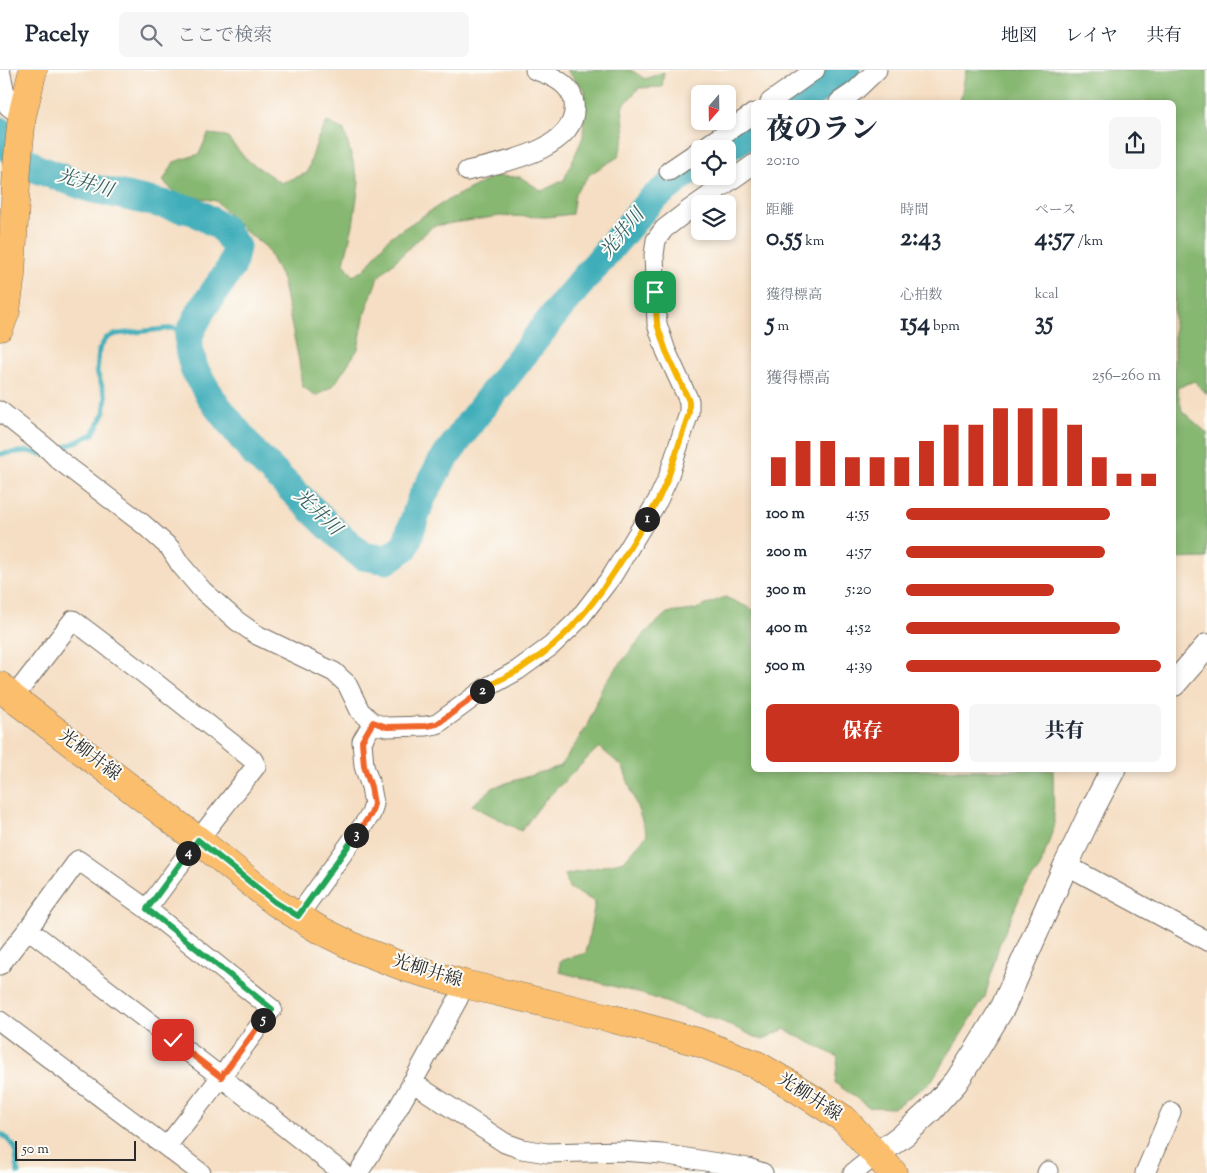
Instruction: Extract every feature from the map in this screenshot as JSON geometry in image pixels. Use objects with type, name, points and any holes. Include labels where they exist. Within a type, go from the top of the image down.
[{"type":"main road","points":[[0,327],[6,311],[11,275],[22,116],[33,70]]},
{"type":"main road","name":"光柳井線","points":[[6,692],[275,902],[318,929],[358,949],[408,968],[464,984],[665,1032],[698,1042],[756,1066],[791,1085],[844,1120],[885,1164]]},
{"type":"street","points":[[0,70],[8,106],[22,116]]},
{"type":"street","points":[[467,171],[522,157],[544,148],[560,136],[570,125],[575,112],[574,97],[566,86],[548,74],[535,70]]},
{"type":"street","points":[[842,100],[877,70]]},
{"type":"street","points":[[773,100],[809,72]]},
{"type":"street","points":[[715,140],[751,116]]},
{"type":"street","points":[[669,171],[691,156]]},
{"type":"street","points":[[0,411],[144,524],[170,548],[180,564],[202,590],[237,621],[257,635],[334,672],[347,684],[360,710],[373,722],[387,727],[437,724],[486,688],[518,670],[552,646],[578,620],[612,576],[658,500],[668,478],[689,413],[689,401],[666,351],[657,324],[654,255],[656,240],[664,229],[751,166]]},
{"type":"street","points":[[6,692],[73,620],[143,672],[253,760],[256,766],[147,909]]},
{"type":"street","points":[[1176,682],[1207,646]]},
{"type":"street","points":[[298,916],[371,814],[374,804],[364,766],[362,741],[373,722]]},
{"type":"street","points":[[853,1173],[885,1164],[906,1133],[931,1110],[956,1082],[978,1048],[1003,1007],[1066,865],[1112,772]]},
{"type":"street","points":[[0,965],[28,930],[78,860],[147,909],[272,1009],[166,1146]]},
{"type":"street","points":[[1066,865],[1207,941]]},
{"type":"street","points":[[28,930],[343,1173]]},
{"type":"street","points":[[358,1173],[412,1082],[458,999],[464,984]]},
{"type":"street","points":[[0,1021],[201,1173]]},
{"type":"street","points":[[412,1082],[505,1143],[522,1149],[547,1153],[622,1151],[662,1154],[748,1168],[764,1173]]},
{"type":"street","points":[[1146,1173],[1171,1112]]},
{"type":"green space","points":[[568,70],[631,70],[645,79],[664,72],[662,87],[639,88],[622,107],[625,135],[618,157],[590,174],[575,193],[572,214],[547,217],[500,216],[433,226],[378,277],[365,313],[358,349],[334,385],[316,396],[302,386],[299,361],[282,279],[266,247],[245,231],[216,201],[175,193],[163,181],[174,162],[199,154],[208,134],[226,136],[247,160],[281,183],[307,173],[318,138],[327,122],[344,130],[359,183],[353,225],[344,263],[353,276],[364,270],[389,238],[446,201],[495,176],[520,177],[542,191],[564,180],[583,137],[585,90]]},
{"type":"green space","points":[[966,70],[1207,70],[1207,394],[1194,381],[1177,388],[1182,411],[1207,433],[1207,558],[1176,559],[1176,100],[960,100]]},
{"type":"green space","points":[[725,597],[751,609],[751,772],[1053,772],[1054,826],[1040,868],[1023,890],[999,945],[985,997],[930,1083],[893,1108],[869,1107],[835,1083],[838,1057],[784,1029],[762,1040],[723,1022],[642,994],[560,972],[560,961],[586,953],[595,902],[569,888],[565,875],[624,861],[647,835],[623,767],[599,747],[544,801],[521,831],[472,805],[494,787],[561,766],[586,728],[603,685],[644,634],[667,613],[694,610]]},
{"type":"waterway","name":"光井川","points":[[801,100],[840,76],[846,70]]},
{"type":"waterway","name":"光井川","points":[[0,131],[8,148],[37,169],[90,188],[194,211],[223,228],[236,247],[232,266],[201,311],[189,335],[189,348],[194,369],[213,401],[255,454],[362,556],[387,560],[405,547],[421,499],[440,465],[472,420],[561,306],[650,201],[691,170]]},
{"type":"waterway","name":"光井川","points":[[736,142],[751,133]]},
{"type":"waterway","points":[[57,451],[93,434],[104,413],[106,397],[97,372],[99,350],[106,338],[117,334],[174,328],[189,335]]},
{"type":"waterway","points":[[0,454],[28,451],[44,455]]},
{"type":"waterway","points":[[0,1134],[15,1147],[18,1173]]},
{"type":"route","points":[[173,1040],[221,1077],[272,1009],[147,909],[198,840],[275,902],[298,916],[371,814],[374,804],[364,766],[362,741],[373,722],[387,727],[437,724],[486,688],[518,670],[552,646],[578,620],[612,576],[658,500],[668,478],[689,413],[689,401],[666,351],[657,324],[655,292]]}]
